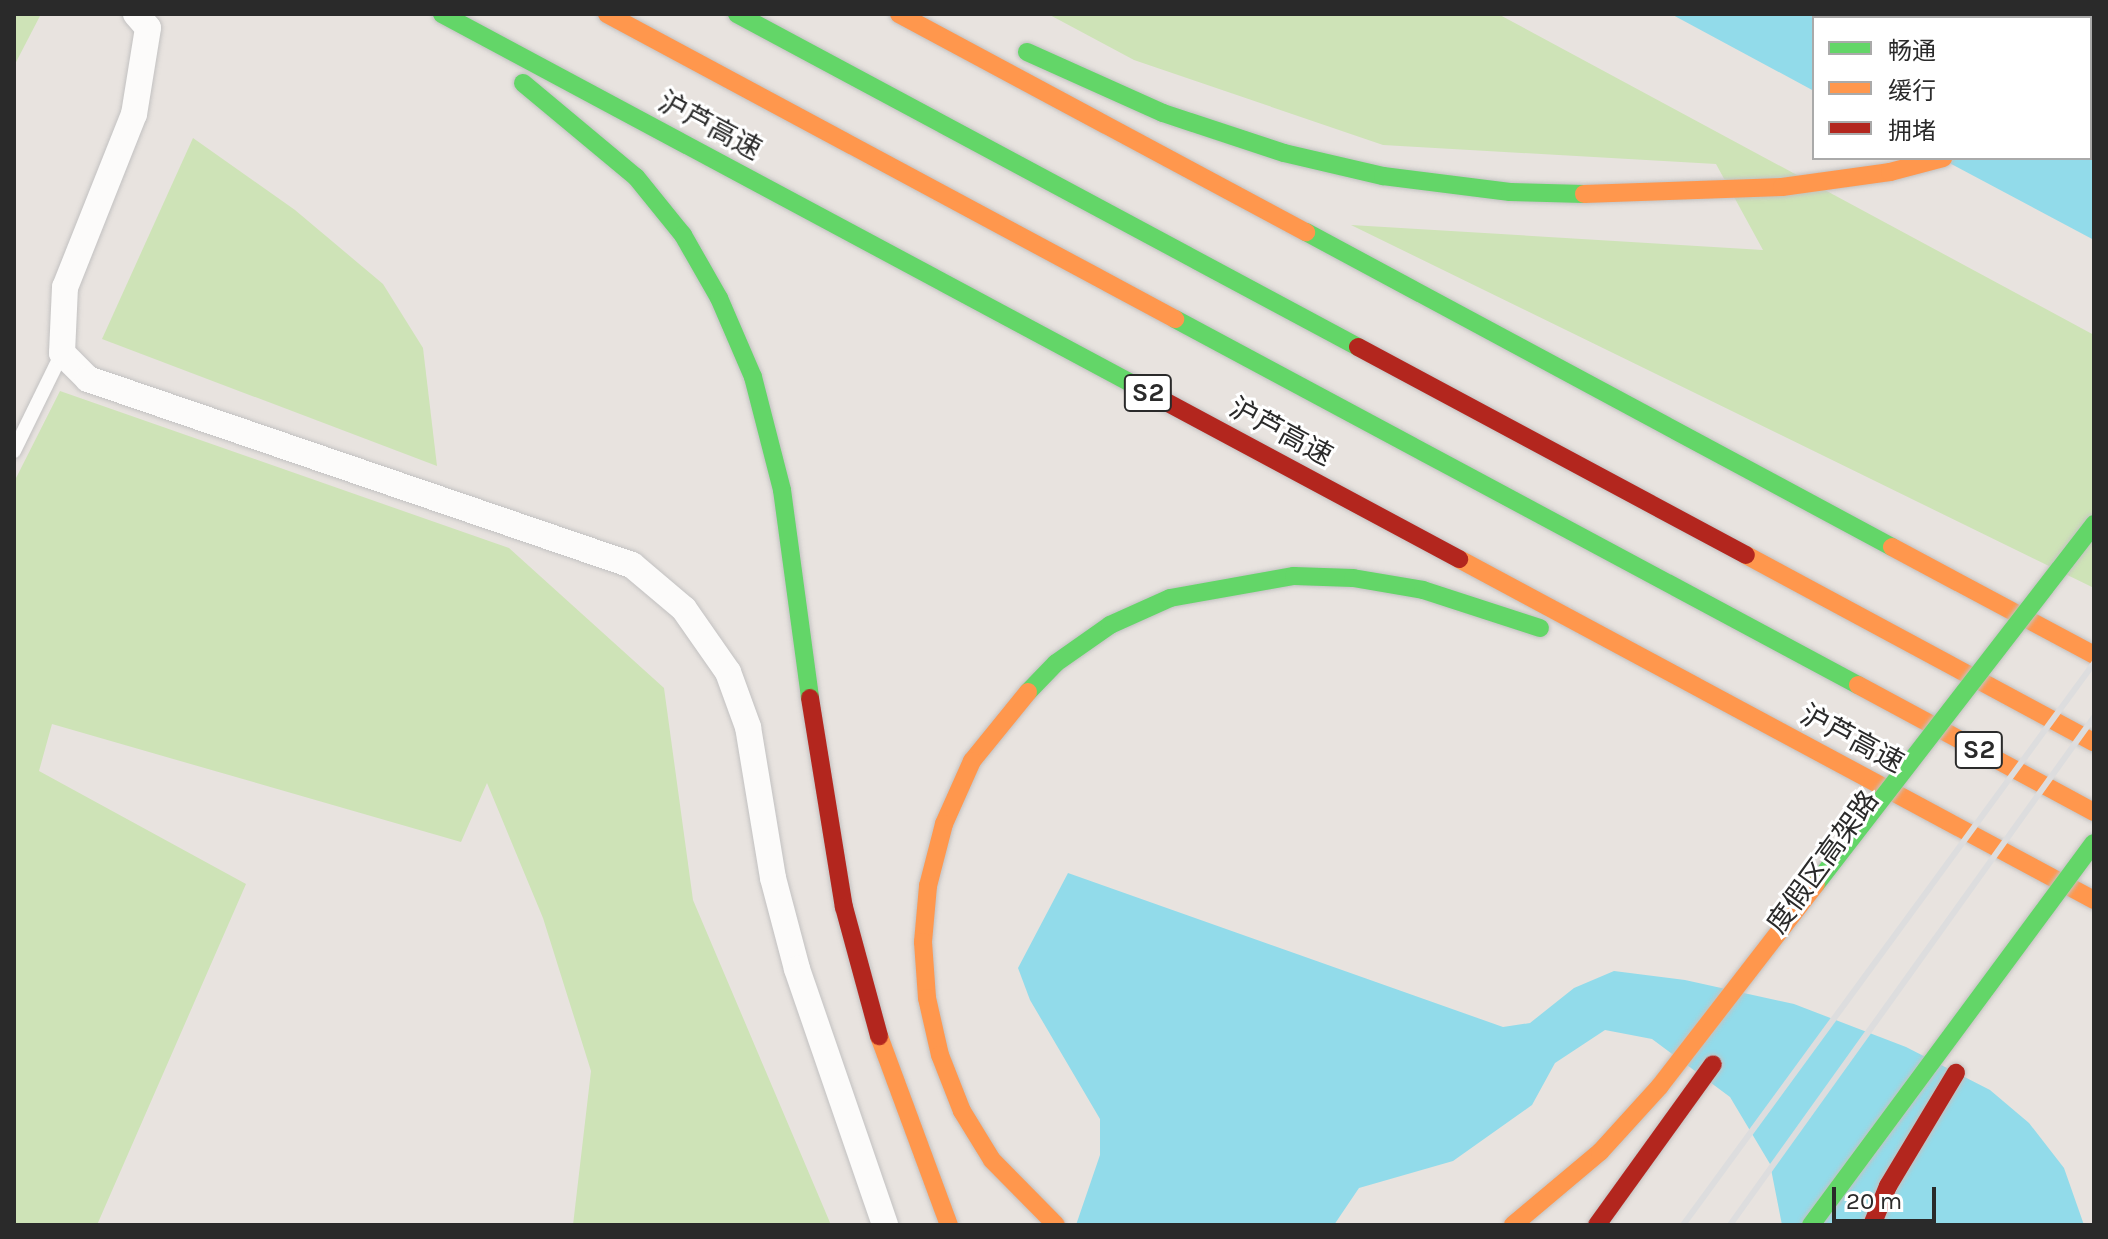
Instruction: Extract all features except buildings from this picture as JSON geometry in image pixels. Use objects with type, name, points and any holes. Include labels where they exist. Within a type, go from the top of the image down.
[{"type":"highway","name":"沪芦高速","points":[[442,14],[2094,902]]},
{"type":"highway","name":"沪芦高速","points":[[607,14],[2087,808]]},
{"type":"highway","name":"S2","points":[[737,14],[2094,742]]},
{"type":"highway","points":[[899,14],[2094,655]]},
{"type":"highway","points":[[422,21],[499,66],[572,119],[636,177],[683,235],[719,298],[753,377],[782,490],[819,769],[844,907],[880,1040],[949,1225]]},
{"type":"highway","points":[[1013,45],[1163,113],[1284,153],[1383,176],[1510,192],[1630,196],[1782,187],[1890,172],[1935,160]]},
{"type":"highway","points":[[1513,1225],[1600,1152],[1660,1086],[2094,524]]},
{"type":"highway","name":"度假区高架路","points":[[1846,879],[2094,532]]},
{"type":"highway","points":[[1056,1225],[992,1160],[962,1111],[940,1055],[923,942],[928,886],[944,824],[972,761],[1010,710],[1056,663],[1110,625],[1170,598],[1231,584],[1294,576],[1353,578],[1423,590],[1510,616],[1854,771]]},
{"type":"highway","points":[[1811,1225],[2094,843]]},
{"type":"highway","points":[[2058,926],[2094,874]]},
{"type":"highway","points":[[1597,1225],[1726,1045]]},
{"type":"highway","points":[[1872,1225],[1888,1186],[1968,1057]]},
{"type":"street","points":[[136,14],[148,28],[134,114],[65,287],[62,353],[88,379],[632,565],[684,609],[728,672],[748,727],[773,878],[797,969],[885,1225]]},
{"type":"lane","points":[[14,451],[62,353]]},
{"type":"green space","points":[[14,14],[41,14],[14,66]]},
{"type":"green space","points":[[1048,14],[1498,14],[2094,335],[2094,588],[1351,225],[1763,250],[1716,164],[1383,145],[1134,60]]},
{"type":"green space","points":[[193,138],[295,210],[383,284],[423,348],[437,466],[102,339]]},
{"type":"green space","points":[[60,391],[509,548],[664,688],[693,900],[831,1225],[573,1225],[591,1071],[543,918],[487,783],[461,842],[52,724],[39,771],[246,884],[97,1225],[14,1225],[14,482]]},
{"type":"water","points":[[1671,14],[1968,16],[1812,16],[1812,90]]},
{"type":"water","points":[[1944,160],[2092,160],[2094,240]]},
{"type":"water","points":[[1068,873],[1503,1027],[1530,1023],[1574,988],[1614,971],[1685,980],[1794,1004],[1906,1047],[1990,1090],[2029,1123],[2064,1168],[2084,1225],[1782,1225],[1770,1164],[1730,1097],[1652,1039],[1605,1030],[1555,1063],[1532,1105],[1453,1161],[1359,1188],[1334,1225],[1076,1225],[1100,1155],[1100,1119],[1030,1000],[1018,968]]},
{"type":"railway","points":[[1683,1225],[2094,663]]},
{"type":"railway","points":[[1730,1225],[2094,717]]},
{"type":"traffic: fast","points":[[442,14],[1157,397]]},
{"type":"traffic: fast","points":[[737,14],[1358,347]]},
{"type":"traffic: fast","points":[[1027,52],[1163,113],[1284,153],[1383,176],[1510,192],[1584,194]]},
{"type":"traffic: fast","points":[[523,83],[636,177],[683,235],[719,298],[753,377],[782,490],[810,698]]},
{"type":"traffic: fast","points":[[1306,232],[1892,547]]},
{"type":"traffic: fast","points":[[1175,319],[1858,685]]},
{"type":"traffic: fast","points":[[1816,884],[2094,524]]},
{"type":"traffic: fast","points":[[1028,692],[1056,663],[1110,625],[1170,598],[1294,576],[1353,578],[1423,590],[1540,628]]},
{"type":"traffic: fast","points":[[1811,1225],[2094,843]]},
{"type":"traffic: slow","points":[[607,14],[1175,319]]},
{"type":"traffic: slow","points":[[899,14],[1306,232]]},
{"type":"traffic: slow","points":[[1584,194],[1782,187],[1890,172],[1935,160]]},
{"type":"traffic: slow","points":[[1892,547],[2094,655]]},
{"type":"traffic: slow","points":[[1746,555],[2094,742]]},
{"type":"traffic: slow","points":[[1459,559],[2094,900]]},
{"type":"traffic: slow","points":[[1858,685],[2094,812]]},
{"type":"traffic: slow","points":[[1028,692],[972,761],[944,824],[928,886],[923,942],[927,998],[940,1055],[962,1111],[992,1160],[1056,1225]]},
{"type":"traffic: slow","points":[[1513,1225],[1600,1152],[1660,1086],[1816,884]]},
{"type":"traffic: slow","points":[[879,1036],[949,1225]]},
{"type":"traffic: jam","points":[[1358,347],[1746,555]]},
{"type":"traffic: jam","points":[[1157,397],[1459,559]]},
{"type":"traffic: jam","points":[[810,698],[844,907],[879,1036]]},
{"type":"traffic: jam","points":[[1597,1225],[1713,1064]]},
{"type":"traffic: jam","points":[[1872,1225],[1888,1186],[1956,1073]]}]
